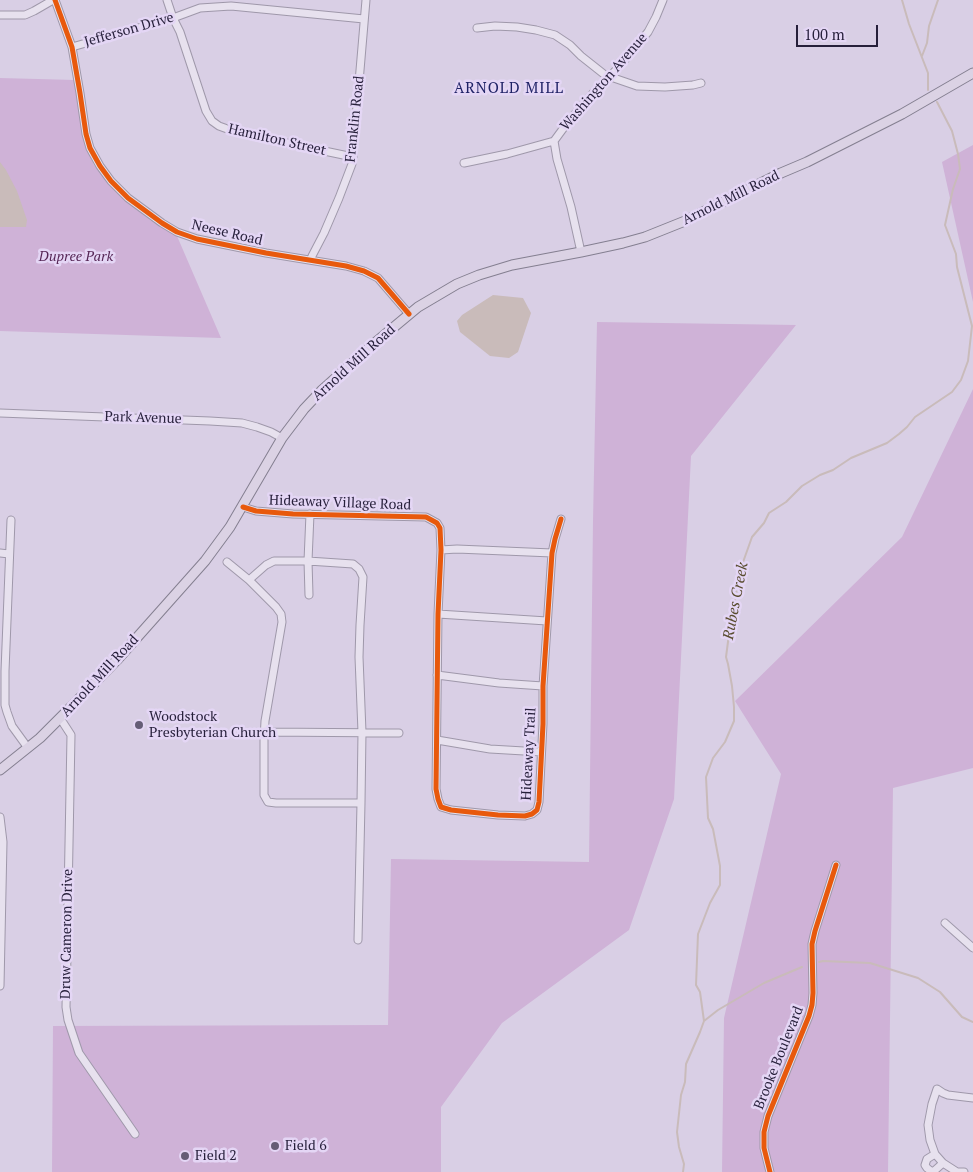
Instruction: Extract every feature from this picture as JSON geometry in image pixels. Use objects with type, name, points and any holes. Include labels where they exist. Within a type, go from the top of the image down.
[{"type":"main road","name":"Arnold Mill Road","points":[[0,770],[28,748],[60,718],[117,660],[200,566],[221,540],[243,507],[282,438],[296,418],[322,390],[409,314],[447,289],[479,275],[512,265],[645,237],[685,221],[902,114],[973,72]]},
{"type":"street","points":[[0,15],[25,14],[54,0]]},
{"type":"street","name":"Neese Road","points":[[54,0],[72,47],[90,148],[111,181],[128,198],[157,220],[186,236],[231,247],[357,269],[378,278],[409,314]]},
{"type":"street","name":"Hamilton Street","points":[[167,0],[183,40],[206,111],[212,121],[230,130],[353,157]]},
{"type":"street","name":"Franklin Road","points":[[311,260],[339,198],[353,157],[366,0]]},
{"type":"street","name":"Washington Avenue","points":[[581,252],[554,141],[568,122],[648,32],[663,0]]},
{"type":"street","name":"Jefferson Drive","points":[[72,47],[173,18],[200,8],[231,6],[364,19]]},
{"type":"street","points":[[478,28],[517,26],[555,35],[570,45],[600,71],[629,84],[679,86],[701,83]]},
{"type":"street","points":[[464,163],[554,141]]},
{"type":"street","name":"Park Avenue","points":[[0,413],[242,423],[258,427],[282,438]]},
{"type":"street","name":"Hideaway Village Road","points":[[243,507],[256,511],[310,514],[426,517],[437,523],[440,528],[441,550]]},
{"type":"street","points":[[309,595],[310,514]]},
{"type":"street","name":"Hideaway Trail","points":[[441,550],[438,614],[436,789],[441,807],[451,810],[525,816],[537,810],[539,802],[543,686],[552,553],[561,519]]},
{"type":"street","points":[[11,520],[6,705],[12,726],[28,748]]},
{"type":"street","points":[[441,550],[552,553]]},
{"type":"street","points":[[0,554],[9,554]]},
{"type":"street","points":[[249,580],[266,565],[274,561],[353,564],[364,577],[359,658],[362,732],[358,940]]},
{"type":"street","points":[[227,562],[249,580],[281,614],[282,622],[264,732],[264,795],[268,802],[361,803]]},
{"type":"street","points":[[438,614],[547,621]]},
{"type":"street","points":[[437,675],[499,683],[543,686]]},
{"type":"street","name":"Druw Cameron Drive","points":[[60,718],[71,735],[66,1007],[68,1020],[79,1053],[135,1134]]},
{"type":"street","points":[[264,732],[399,733]]},
{"type":"street","points":[[437,740],[490,749],[541,752]]},
{"type":"street","points":[[0,817],[3,842],[0,986]]},
{"type":"street","name":"Brooke Boulevard","points":[[770,1172],[764,1148],[764,1132],[768,1116],[810,1016],[813,993],[812,944],[836,865]]},
{"type":"street","points":[[945,923],[973,948]]},
{"type":"street","points":[[964,1172],[957,1172],[943,1164],[935,1154],[930,1140],[928,1125],[937,1089],[943,1094],[973,1098]]},
{"type":"street","points":[[935,1154],[926,1160],[926,1168],[934,1171],[943,1164]]},
{"type":"green space","name":"Dupree Park","points":[[0,78],[75,80],[87,150],[94,165],[124,199],[150,220],[177,236],[221,338],[0,331]]},
{"type":"green space","points":[[973,145],[973,302],[942,162]]},
{"type":"green space","points":[[597,322],[796,325],[691,456],[674,799],[629,930],[502,1023],[441,1107],[441,1172],[52,1172],[53,1026],[388,1025],[391,859],[589,862]]},
{"type":"green space","points":[[973,389],[973,768],[893,788],[888,1172],[722,1172],[724,1018],[781,774],[735,701],[902,537]]},
{"type":"shaded area","points":[[0,162],[17,191],[27,220],[26,227],[0,227]]},
{"type":"shaded area","points":[[493,295],[523,298],[531,313],[518,352],[509,358],[490,356],[460,332],[457,321],[462,315]]},
{"type":"waterway","points":[[902,0],[928,73],[928,90]]},
{"type":"waterway","name":"Rubes Creek","points":[[922,56],[927,43],[929,26],[938,0]]},
{"type":"waterway","name":"Rubes Creek","points":[[683,1172],[684,1164],[677,1132],[681,1095],[685,1082],[686,1064],[704,1021],[700,992],[696,985],[698,934],[710,903],[720,885],[720,866],[713,829],[708,818],[706,777],[713,758],[725,742],[734,721],[732,686],[726,657],[731,619],[742,565],[752,537],[764,523],[769,513],[786,502],[802,486],[820,475],[833,470],[851,458],[887,443],[899,434],[915,417],[952,392],[961,380],[968,361],[972,326],[957,267],[956,254],[945,225],[953,189],[960,169],[952,131],[937,102]]},
{"type":"waterway","points":[[819,962],[870,963],[918,978],[940,992],[962,1017],[973,1022]]},
{"type":"waterway","points":[[704,1021],[718,1010],[764,983],[802,967]]},
{"type":"cycle path","points":[[55,0],[72,47],[90,148],[111,181],[128,198],[177,232],[197,239],[346,266],[364,271],[378,278],[409,314]]},
{"type":"cycle path","points":[[243,507],[256,511],[293,514],[426,517],[437,523],[440,528],[441,550],[438,614],[436,789],[438,799],[441,807],[451,810],[498,815],[525,816],[532,814],[537,810],[539,802],[543,686],[552,553],[561,519]]},
{"type":"cycle path","points":[[770,1172],[764,1148],[764,1132],[768,1116],[812,1005],[812,944],[836,865]]},
{"type":"place","name":"Woodstock Presbyterian Church","points":[[139,725]]},
{"type":"place","name":"Field 6","points":[[275,1146]]},
{"type":"place","name":"Field 2","points":[[185,1156]]},
{"type":"district","name":"ARNOLD MILL","points":[[509,89]]}]
